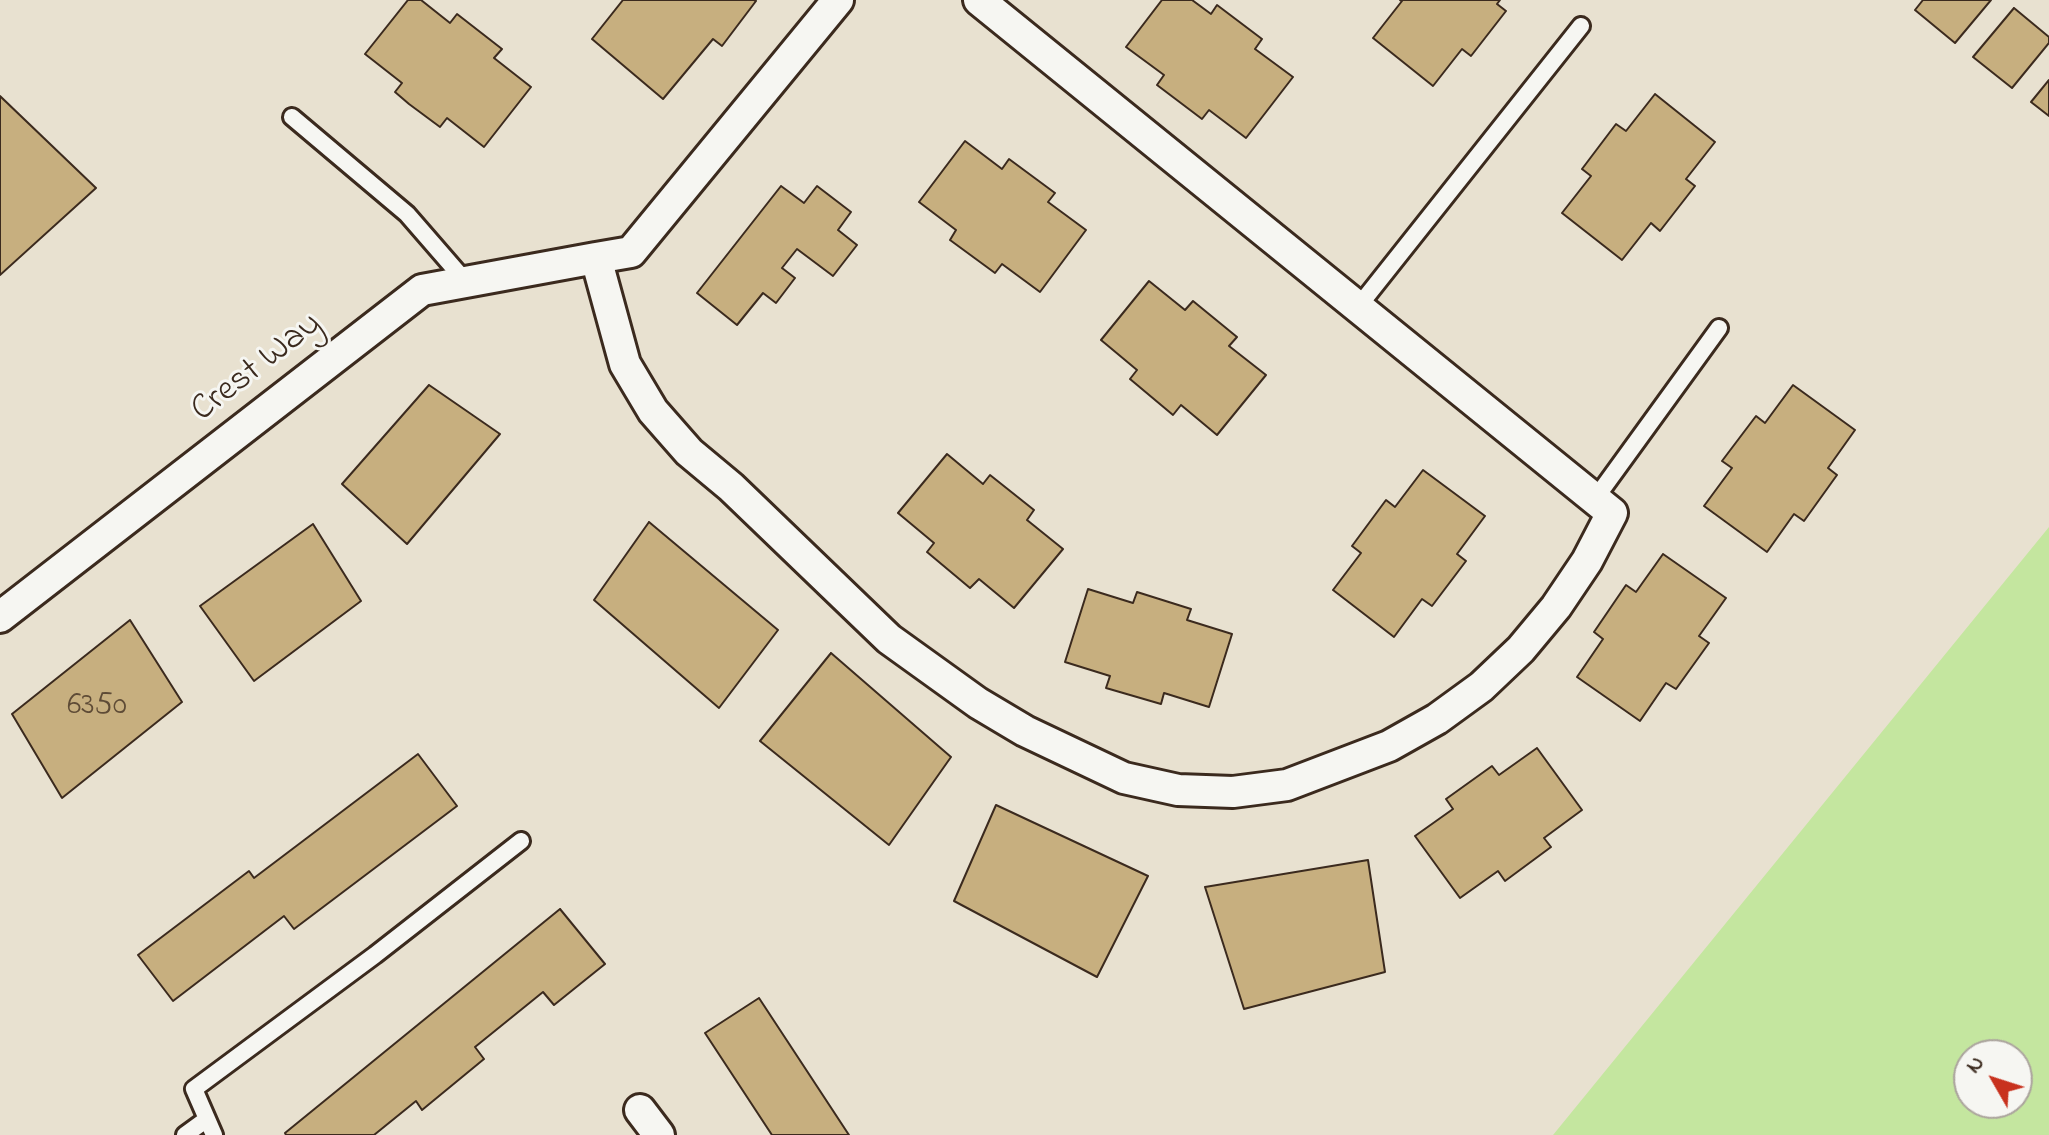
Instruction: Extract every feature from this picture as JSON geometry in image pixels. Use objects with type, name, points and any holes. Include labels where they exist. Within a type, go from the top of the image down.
[{"type":"street","name":"Crest Way","points":[[0,617],[422,290],[631,252],[838,0]]},
{"type":"street","points":[[596,258],[625,364],[653,411],[689,452],[731,487],[889,639],[978,703],[1025,731],[1124,778],[1178,790],[1233,792],[1287,785],[1389,746],[1437,719],[1481,687],[1521,649],[1556,607],[1587,561],[1612,513],[979,0]]},
{"type":"street","points":[[640,1110],[659,1135]]},
{"type":"lane","points":[[1358,307],[1581,26]]},
{"type":"lane","points":[[292,117],[407,214],[466,282]]},
{"type":"lane","points":[[1595,499],[1719,328]]},
{"type":"lane","points":[[214,1135],[194,1089],[375,955],[521,841]]},
{"type":"lane","points":[[185,1135],[207,1119]]},
{"type":"green space","points":[[2049,527],[2049,1135],[1553,1135]]},
{"type":"building","points":[[408,0],[421,0],[450,23],[457,14],[502,49],[494,58],[531,87],[484,147],[447,118],[440,127],[409,104],[395,92],[402,83],[365,54]]},
{"type":"building","points":[[623,0],[756,1],[722,46],[713,39],[663,99],[592,39]]},
{"type":"building","points":[[1162,0],[1192,0],[1211,14],[1217,5],[1262,39],[1255,49],[1293,77],[1246,138],[1209,110],[1202,119],[1157,85],[1164,75],[1126,47]]},
{"type":"building","points":[[1400,0],[1500,0],[1497,4],[1506,11],[1471,56],[1462,49],[1433,86],[1373,38]]},
{"type":"building","points":[[1923,0],[1991,0],[1955,43],[1915,10]]},
{"type":"building","points":[[2014,8],[2049,37],[2049,43],[2012,88],[1973,57]]},
{"type":"building","points":[[2049,80],[2049,116],[2031,102]]},
{"type":"building","points":[[1655,94],[1715,142],[1686,179],[1695,186],[1660,231],[1651,223],[1622,260],[1562,213],[1591,176],[1582,169],[1616,124],[1626,131]]},
{"type":"building","points":[[0,96],[96,188],[0,275]]},
{"type":"building","points":[[965,141],[1002,169],[1009,159],[1055,193],[1048,202],[1086,230],[1040,292],[1002,264],[995,273],[950,240],[956,230],[919,202]]},
{"type":"building","points":[[781,186],[804,203],[817,186],[851,212],[838,230],[857,245],[833,276],[797,249],[782,268],[795,278],[776,303],[763,293],[737,325],[697,293]]},
{"type":"building","points":[[1149,281],[1185,310],[1193,301],[1237,337],[1229,346],[1266,375],[1217,435],[1181,405],[1173,415],[1130,379],[1137,370],[1101,340]]},
{"type":"building","points":[[429,385],[500,434],[407,544],[342,484]]},
{"type":"building","points":[[1793,385],[1855,430],[1828,468],[1837,475],[1804,521],[1794,514],[1767,552],[1704,506],[1732,468],[1722,461],[1756,416],[1765,423]]},
{"type":"building","points":[[947,454],[983,484],[990,475],[1034,510],[1027,520],[1063,549],[1014,608],[979,579],[970,588],[927,552],[934,543],[898,513]]},
{"type":"building","points":[[1423,470],[1485,516],[1457,554],[1466,561],[1432,606],[1422,599],[1394,637],[1333,590],[1361,553],[1352,546],[1386,500],[1395,507]]},
{"type":"building","points":[[649,522],[778,630],[719,708],[594,600]]},
{"type":"building","points":[[313,524],[361,601],[254,681],[200,606]]},
{"type":"building","points":[[1663,554],[1726,598],[1699,636],[1709,643],[1676,689],[1666,683],[1640,721],[1577,677],[1603,639],[1594,632],[1626,585],[1636,592]]},
{"type":"building","points":[[1088,589],[1133,603],[1137,592],[1191,609],[1187,620],[1232,634],[1209,707],[1164,693],[1161,704],[1106,688],[1110,676],[1065,662]]},
{"type":"building","points":[[130,620],[182,702],[62,798],[12,714]]},
{"type":"building","points":[[831,653],[951,757],[889,845],[760,741]]},
{"type":"building","points":[[1537,748],[1582,810],[1544,838],[1551,847],[1505,881],[1498,871],[1460,898],[1415,836],[1453,809],[1446,799],[1492,766],[1499,775]]},
{"type":"building","points":[[418,754],[457,806],[294,929],[284,916],[173,1001],[138,955],[249,871],[254,878]]},
{"type":"building","points":[[996,805],[1148,876],[1097,977],[954,901]]},
{"type":"building","points":[[1368,860],[1385,972],[1244,1009],[1205,887]]},
{"type":"building","points":[[560,909],[605,964],[554,1005],[543,992],[475,1047],[484,1059],[422,1110],[416,1101],[374,1135],[286,1135],[285,1133]]},
{"type":"building","points":[[759,998],[849,1135],[772,1135],[705,1033]]}]
